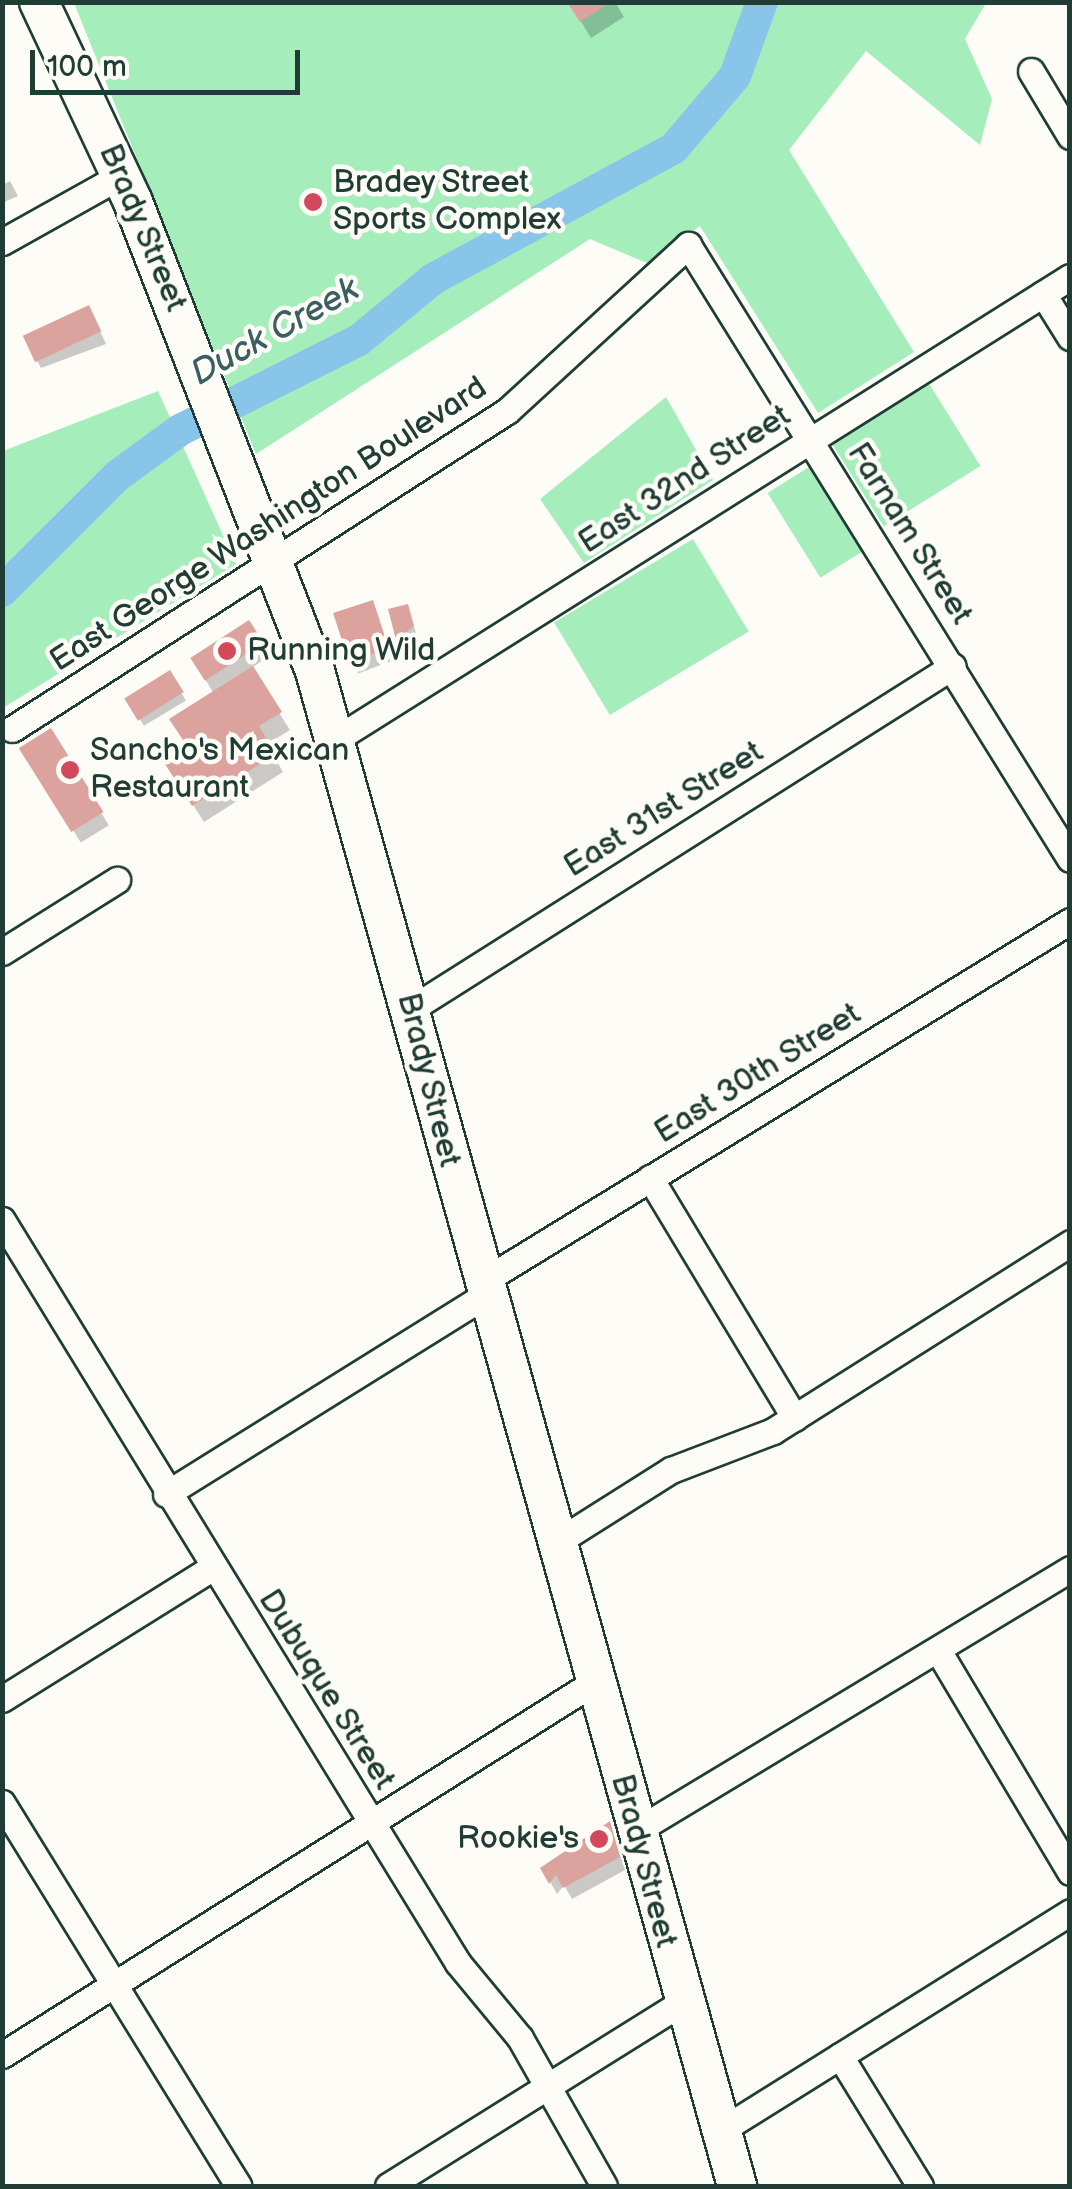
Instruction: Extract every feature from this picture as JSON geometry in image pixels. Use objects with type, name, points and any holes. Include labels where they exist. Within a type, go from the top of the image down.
[{"type":"highway","name":"Brady Street","points":[[39,2],[122,176],[186,333],[336,739],[411,1008],[482,1289],[596,1681],[681,2003],[737,2186]]},
{"type":"street","points":[[1031,71],[1070,136]]},
{"type":"street","points":[[2,242],[122,176]]},
{"type":"street","name":"Farnam Street","points":[[688,246],[812,438],[1070,859]]},
{"type":"street","name":"East George Washington Boulevard","points":[[12,729],[275,566],[507,411],[688,246]]},
{"type":"street","name":"East 32nd Street","points":[[336,739],[1070,277]]},
{"type":"street","points":[[1043,294],[1070,337]]},
{"type":"street","name":"East 31st Street","points":[[411,1008],[952,666]]},
{"type":"street","points":[[2,952],[117,880]]},
{"type":"street","name":"East 30th Street","points":[[166,1494],[650,1178],[1070,921]]},
{"type":"street","points":[[650,1178],[795,1418]]},
{"type":"street","name":"Dubuque Street","points":[[2,1220],[370,1823],[549,2088],[604,2186]]},
{"type":"street","points":[[557,1542],[671,1470],[795,1418],[1070,1243]]},
{"type":"street","points":[[2,1699],[212,1568]]},
{"type":"street","points":[[634,1832],[1070,1570]]},
{"type":"street","points":[[939,1652],[1070,1872]]},
{"type":"street","points":[[2,2055],[596,1681]]},
{"type":"street","points":[[2,1803],[239,2186]]},
{"type":"street","points":[[720,2131],[1070,1912]]},
{"type":"street","points":[[388,2186],[681,2003]]},
{"type":"street","points":[[840,2056],[920,2186]]},
{"type":"green space","points":[[74,3],[986,3],[965,39],[992,99],[980,145],[866,51],[789,150],[914,352],[818,413],[700,226],[649,264],[590,239],[256,454]]},
{"type":"green space","points":[[928,382],[980,466],[884,526],[831,442]]},
{"type":"green space","points":[[158,391],[236,564],[3,708],[3,451]]},
{"type":"green space","points":[[666,397],[713,480],[584,563],[540,499]]},
{"type":"green space","points":[[809,467],[862,552],[820,578],[767,493]]},
{"type":"green space","points":[[693,539],[749,632],[610,715],[554,622]]},
{"type":"building","points":[[567,2],[611,2],[580,22]]},
{"type":"building","points":[[89,305],[101,331],[35,362],[23,336]]},
{"type":"building","points":[[373,600],[389,649],[349,661],[333,613]]},
{"type":"building","points":[[408,604],[414,626],[396,640],[388,609]]},
{"type":"building","name":"Running Wild","points":[[249,620],[264,643],[205,681],[190,658]]},
{"type":"building","points":[[253,666],[282,712],[259,726],[276,754],[192,806],[163,761],[187,746],[169,719]]},
{"type":"building","points":[[170,670],[184,692],[138,721],[124,699]]},
{"type":"building","points":[[51,728],[103,812],[71,832],[19,748]]},
{"type":"building","name":"Rookie's","points":[[610,1821],[620,1857],[563,1888],[556,1875],[549,1884],[540,1868]]},
{"type":"waterway","name":"Duck Creek","points":[[2,591],[117,476],[180,430],[359,340],[433,279],[674,148],[735,76],[762,2]]},
{"type":"place","name":"Bradey Street Sports Complex","points":[[313,202]]},
{"type":"place","name":"Running Wild","points":[[227,651]]},
{"type":"place","name":"Sancho's Mexican Restaurant","points":[[70,770]]},
{"type":"place","name":"Rookie's","points":[[599,1839]]}]
